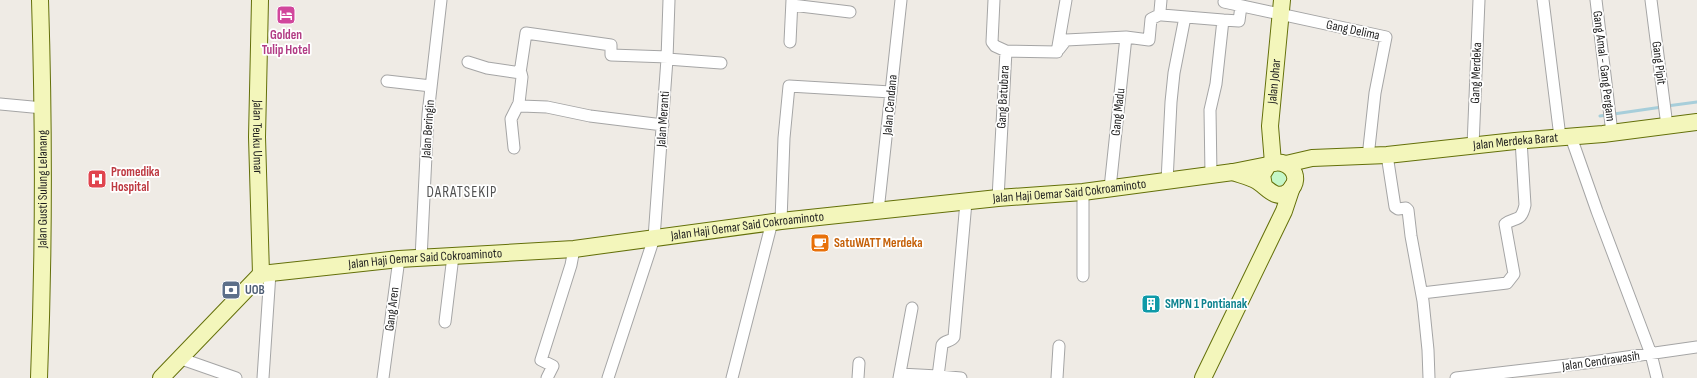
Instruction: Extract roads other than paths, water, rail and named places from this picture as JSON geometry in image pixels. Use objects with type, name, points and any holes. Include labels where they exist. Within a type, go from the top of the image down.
[{"type":"street","name":"Jalan Gusti Sulung Lelanang","points":[[39,378],[43,303],[43,108],[40,0]]},
{"type":"street","name":"Jalan Teuku Umar","points":[[260,0],[257,137],[266,274]]},
{"type":"street","name":"Jalan Beringin","points":[[421,259],[428,114],[441,0]]},
{"type":"street","name":"Jalan Meranti","points":[[608,378],[654,238],[668,58],[669,0]]},
{"type":"street","name":"Jalan Cendana","points":[[878,211],[901,0]]},
{"type":"street","points":[[994,0],[992,42],[994,46],[1006,51]]},
{"type":"street","points":[[1058,50],[1066,0]]},
{"type":"street","points":[[1160,14],[1161,0]]},
{"type":"street","name":"Gang Merdeka","points":[[1473,146],[1479,0]]},
{"type":"street","points":[[1543,0],[1566,137],[1597,211],[1651,354],[1657,378]]},
{"type":"street","name":"Gang Amal - Gang Pergam","points":[[1596,0],[1612,126]]},
{"type":"street","name":"Gang Pipit","points":[[1651,0],[1667,122]]},
{"type":"street","points":[[790,42],[792,2],[850,12]]},
{"type":"street","name":"Gang Delima","points":[[1224,2],[1241,6],[1281,7],[1386,37],[1376,93],[1368,157]]},
{"type":"street","points":[[1058,50],[1066,40],[1126,37],[1149,40],[1151,19],[1160,14],[1239,21],[1241,6]]},
{"type":"street","name":"Jalan Johar","points":[[1276,164],[1270,126],[1281,7]]},
{"type":"street","points":[[1167,181],[1170,102],[1185,17]]},
{"type":"street","points":[[1212,175],[1210,110],[1216,84],[1223,20]]},
{"type":"street","points":[[514,148],[511,119],[519,103],[522,77],[520,73],[526,34],[611,45],[611,55],[722,63]]},
{"type":"street","name":"Gang Madu","points":[[1110,188],[1126,37]]},
{"type":"street","name":"Gang Batubara","points":[[998,198],[1006,51],[1055,53],[1058,50]]},
{"type":"street","points":[[468,62],[487,68],[520,73]]},
{"type":"street","points":[[387,81],[431,86]]},
{"type":"street","points":[[732,378],[776,222],[789,86],[891,92]]},
{"type":"street","points":[[519,103],[521,106],[547,107],[590,116],[663,125]]},
{"type":"street","points":[[0,104],[43,108]]},
{"type":"street","name":"Jalan Merdeka Barat","points":[[1276,164],[1312,158],[1368,157],[1521,140],[1566,137],[1612,126],[1667,122],[1697,122]]},
{"type":"street","points":[[1422,294],[1507,283],[1513,277],[1514,274],[1505,224],[1509,221],[1516,220],[1523,213],[1525,205],[1521,140]]},
{"type":"street","points":[[1386,155],[1395,207],[1398,209],[1406,208],[1408,210],[1411,236],[1422,294],[1428,350],[1429,378]]},
{"type":"street","points":[[1233,172],[1250,177],[1267,190],[1283,194],[1288,192],[1293,184],[1306,171],[1333,158]]},
{"type":"street","points":[[1203,378],[1273,234],[1284,210],[1293,184],[1294,174],[1291,168],[1276,164],[1262,175],[1273,212],[1273,234]]},
{"type":"street","name":"Jalan Haji Oemar Said Cokroaminoto","points":[[266,274],[398,259],[421,259],[574,249],[776,222],[998,198],[1082,192],[1233,172],[1276,164]]},
{"type":"street","points":[[1082,192],[1083,276]]},
{"type":"street","points":[[938,376],[942,345],[945,341],[953,339],[955,335],[966,202]]},
{"type":"street","points":[[547,378],[553,366],[541,360],[571,265],[574,249]]},
{"type":"street","points":[[445,322],[452,256]]},
{"type":"street","name":"Gang Aren","points":[[383,378],[398,259]]},
{"type":"street","points":[[161,378],[179,358],[266,274]]},
{"type":"street","points":[[264,378],[266,274]]},
{"type":"street","points":[[912,308],[900,376],[938,376],[961,378]]},
{"type":"street","points":[[1057,378],[1059,346]]},
{"type":"street","name":"Jalan Cendrawasih","points":[[1456,378],[1500,376],[1697,347]]},
{"type":"street","points":[[179,358],[236,378]]},
{"type":"street","points":[[858,378],[859,363]]},
{"type":"waterway","points":[[1667,106],[1697,102]]},
{"type":"waterway","points":[[1600,116],[1662,107]]},
{"type":"place","name":"Golden Tulip Hotel","points":[[286,15]]},
{"type":"place","name":"Promedika Hospital","points":[[97,179]]},
{"type":"place","name":"SatuWATT Merdeka","points":[[820,243]]},
{"type":"place","name":"UOB","points":[[231,290]]},
{"type":"place","name":"SMPN 1 Pontianak","points":[[1151,304]]},
{"type":"district","name":"DARATSEKIP","points":[[462,192]]}]
